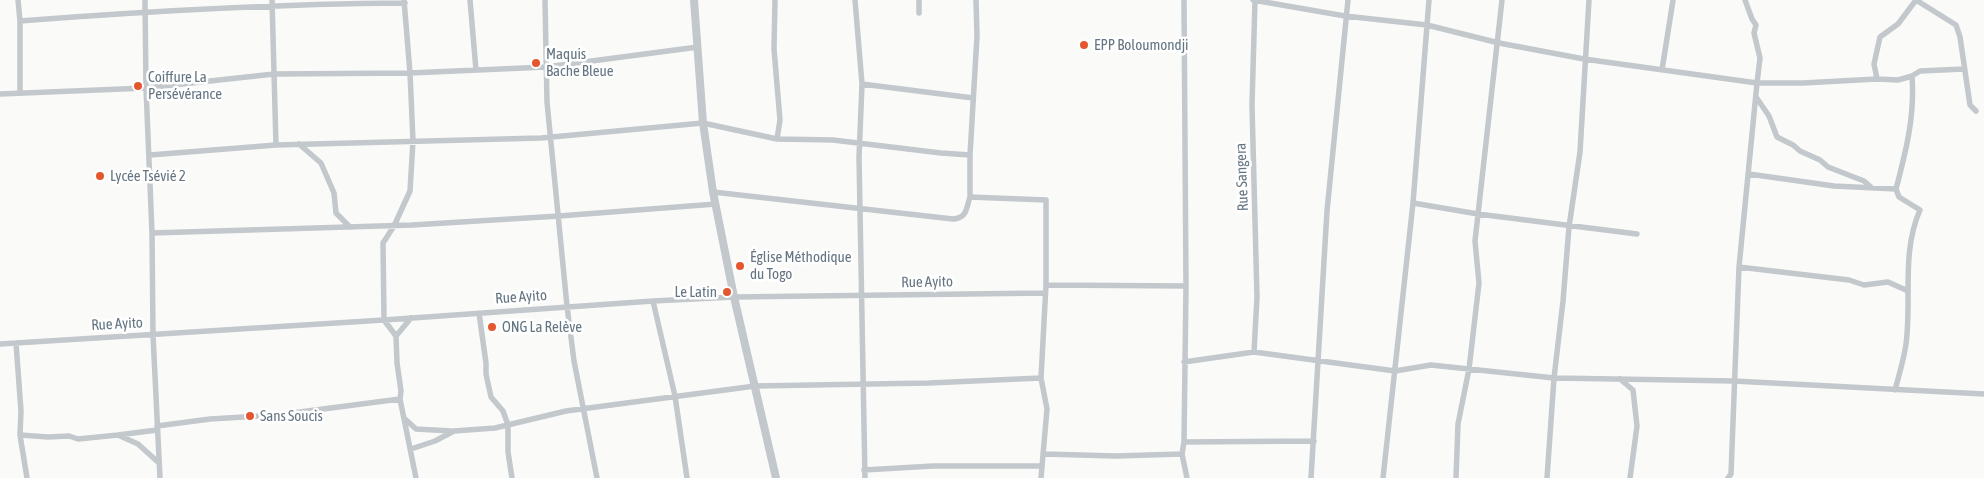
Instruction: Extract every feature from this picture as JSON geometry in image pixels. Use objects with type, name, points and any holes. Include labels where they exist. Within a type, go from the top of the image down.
[{"type":"street","points":[[18,0],[20,21],[20,93]]},
{"type":"street","points":[[145,0],[153,335],[160,478]]},
{"type":"street","points":[[470,0],[476,70]]},
{"type":"street","points":[[545,0],[547,102],[567,306],[574,361],[597,478]]},
{"type":"street","points":[[694,0],[703,123],[713,192],[734,297],[776,478]]},
{"type":"street","points":[[775,0],[774,49],[780,120],[777,140]]},
{"type":"street","points":[[855,0],[862,84],[860,210],[865,478]]},
{"type":"street","points":[[918,0],[919,13]]},
{"type":"street","points":[[713,192],[860,210],[960,218],[965,214],[970,197],[970,155],[977,36],[976,0]]},
{"type":"street","points":[[1184,0],[1186,286],[1184,442],[1182,454],[1187,478]]},
{"type":"street","points":[[1255,0],[1345,16],[1427,25],[1499,43],[1584,59],[1757,83],[1898,80],[1920,72],[1964,69]]},
{"type":"street","name":"Rue Sangera","points":[[1254,352],[1257,297],[1252,105],[1255,0]]},
{"type":"street","points":[[1311,478],[1327,211],[1348,0]]},
{"type":"street","points":[[1383,478],[1413,203],[1428,0]]},
{"type":"street","points":[[1456,478],[1458,424],[1469,369],[1479,283],[1476,241],[1478,214],[1499,43],[1502,0]]},
{"type":"street","points":[[1547,478],[1554,378],[1569,226],[1580,152],[1584,59],[1589,0]]},
{"type":"street","points":[[1662,70],[1673,0]]},
{"type":"street","points":[[1728,478],[1731,474],[1740,267],[1760,58],[1754,33],[1756,25],[1745,0]]},
{"type":"street","points":[[1877,79],[1874,64],[1880,37],[1898,24],[1916,0],[1956,25],[1960,37],[1970,105],[1976,111]]},
{"type":"street","points":[[20,21],[272,3],[404,1],[413,141],[410,191],[394,226],[383,243],[384,320],[396,336],[401,391],[400,399],[416,478]]},
{"type":"street","points":[[272,3],[276,145]]},
{"type":"street","points":[[0,94],[146,88],[274,74],[410,73],[546,67],[698,47]]},
{"type":"street","points":[[1895,390],[1906,345],[1907,268],[1912,227],[1920,210],[1899,197],[1896,189],[1910,137],[1914,100],[1912,76]]},
{"type":"street","points":[[862,84],[973,98]]},
{"type":"street","points":[[1756,96],[1769,116],[1777,137],[1820,160],[1828,168],[1864,181],[1872,188]]},
{"type":"street","points":[[150,155],[276,145],[551,137],[703,123],[777,140],[833,140],[941,154],[970,155]]},
{"type":"street","points":[[299,144],[321,163],[334,193],[336,213],[350,227]]},
{"type":"street","points":[[1749,174],[1834,186],[1896,189]]},
{"type":"street","points":[[970,197],[1046,200],[1046,285],[1041,378],[1047,409],[1041,478]]},
{"type":"street","points":[[1413,203],[1478,214],[1637,234]]},
{"type":"street","points":[[152,234],[394,226],[716,204]]},
{"type":"street","points":[[1740,267],[1849,280],[1864,285],[1888,282],[1908,291]]},
{"type":"street","points":[[1046,285],[1186,286]]},
{"type":"street","name":"Rue Ayito","points":[[0,344],[384,320],[567,306],[734,297],[1045,293]]},
{"type":"street","points":[[653,301],[675,396],[687,478]]},
{"type":"street","points":[[479,313],[486,374],[491,397],[503,411],[508,424],[508,452],[512,478]]},
{"type":"street","points":[[396,336],[411,318]]},
{"type":"street","points":[[16,343],[21,411],[20,435],[27,478]]},
{"type":"street","points":[[1184,362],[1254,352],[1395,371],[1431,365],[1554,378],[1734,381],[1984,394]]},
{"type":"street","points":[[404,418],[416,429],[454,431],[495,428],[566,411],[755,386],[929,383],[1041,378]]},
{"type":"street","points":[[1620,379],[1633,390],[1637,426],[1630,478]]},
{"type":"street","points":[[20,435],[69,436],[78,439],[118,435],[210,419],[278,415],[400,399]]},
{"type":"street","points":[[411,449],[435,441],[454,431]]},
{"type":"street","points":[[118,435],[138,444],[159,463]]},
{"type":"street","points":[[1184,442],[1314,441]]},
{"type":"street","points":[[1043,454],[1116,456],[1182,454]]},
{"type":"street","points":[[864,470],[933,466],[1041,466]]},
{"type":"place","name":"EPP Boloumondji","points":[[1084,45]]},
{"type":"place","name":"Maquis Bache Bleue","points":[[536,63]]},
{"type":"place","name":"Coiffure La Persévérance","points":[[138,86]]},
{"type":"place","name":"Lycée Tsévié 2","points":[[100,176]]},
{"type":"place","name":"Église Méthodique du Togo","points":[[740,266]]},
{"type":"place","name":"Le Latin","points":[[727,292]]},
{"type":"place","name":"ONG La Relève","points":[[492,327]]},
{"type":"place","name":"Sans Soucis","points":[[250,416]]}]
